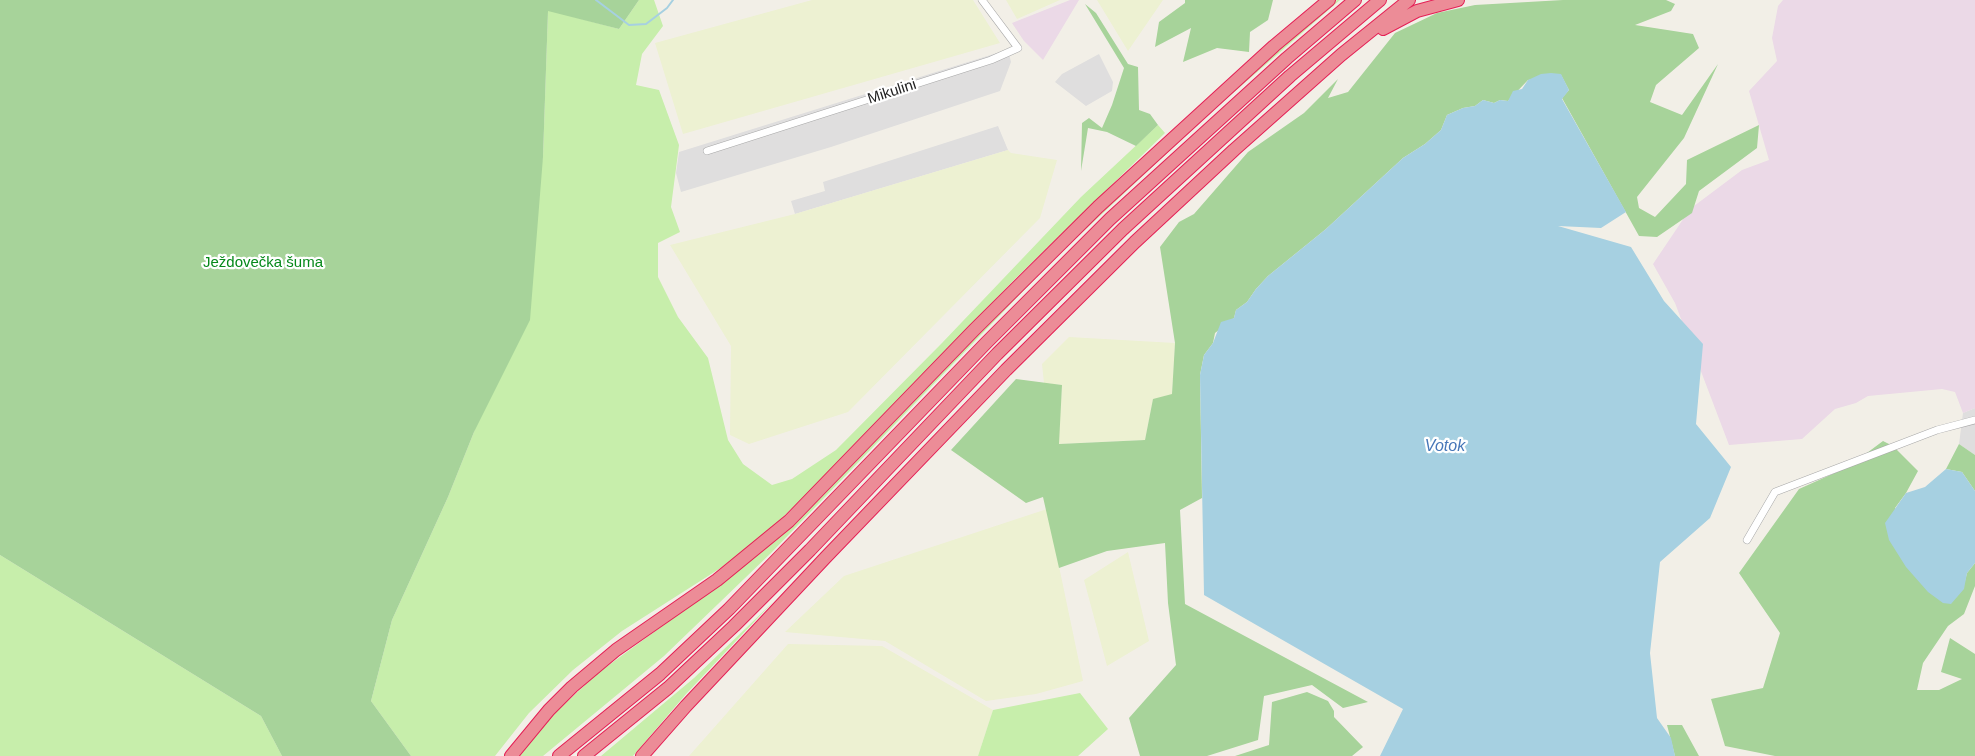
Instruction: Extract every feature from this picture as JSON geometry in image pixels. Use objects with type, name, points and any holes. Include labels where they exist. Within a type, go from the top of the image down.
[{"type":"highway","points":[[513,752],[572,687],[615,650],[717,580],[789,521],[974,330],[1098,207],[1274,46],[1329,0]]},
{"type":"highway","points":[[559,756],[660,674],[729,609],[986,343],[1110,219],[1287,58],[1355,0]]},
{"type":"highway","points":[[584,756],[668,688],[734,626],[810,550],[997,354],[1123,229],[1290,76],[1380,0]]},
{"type":"highway","points":[[642,756],[731,658],[1006,370],[1135,242],[1341,55],[1409,0]]},
{"type":"highway","points":[[1341,55],[1389,24],[1417,11],[1458,0]]},
{"type":"street","name":"Mikulini","points":[[707,151],[980,64],[1018,48],[982,0]]},
{"type":"street","points":[[1747,540],[1775,492],[1937,430],[1975,420]]},
{"type":"shaded area","points":[[1070,0],[1079,0],[1043,60],[1024,41],[1012,23]]},
{"type":"shaded area","points":[[1783,0],[1975,0],[1975,408],[1963,413],[1955,392],[1942,389],[1868,396],[1856,403],[1835,409],[1802,439],[1729,445],[1675,303],[1653,264],[1690,209],[1742,170],[1769,160],[1749,91],[1777,61],[1772,38],[1778,6]]},
{"type":"shaded area","points":[[997,53],[1009,54],[1011,62],[1000,91],[831,147],[681,192],[676,173],[679,152]]},
{"type":"shaded area","points":[[1099,54],[1113,82],[1112,91],[1086,106],[1055,82],[1062,74]]},
{"type":"shaded area","points":[[998,126],[1008,150],[795,214],[791,201],[825,191],[823,182]]},
{"type":"shaded area","points":[[1975,408],[1975,455],[1959,444],[1963,413]]},
{"type":"green space","name":"Ježdovečka šuma","points":[[0,0],[639,0],[619,29],[548,11],[543,157],[530,320],[474,432],[448,497],[392,620],[371,701],[411,756],[282,756],[261,716],[0,555]]},
{"type":"green space","points":[[639,0],[654,0],[663,26],[642,54],[636,85],[659,90],[679,145],[671,207],[680,232],[658,243],[658,277],[678,317],[708,358],[728,440],[743,464],[772,485],[792,479],[836,450],[1081,197],[1158,125],[1165,133],[1014,280],[822,480],[761,538],[719,569],[622,631],[573,670],[529,713],[495,756],[411,756],[371,701],[392,620],[448,497],[474,432],[543,157],[548,10],[619,29]]},
{"type":"green space","points":[[812,0],[973,0],[1000,43],[683,134],[655,43]]},
{"type":"green space","points":[[1006,0],[1060,0],[1017,19]]},
{"type":"green space","points":[[1097,0],[1163,0],[1128,51]]},
{"type":"green space","points":[[1185,0],[1273,0],[1268,20],[1250,32],[1249,52],[1217,48],[1183,62],[1191,28],[1155,47],[1159,22],[1185,3]]},
{"type":"green space","points":[[1337,0],[1340,0],[1210,113],[1056,257],[771,553],[664,656],[543,756],[519,756],[556,712],[598,673],[739,570],[792,526],[1100,212],[1254,70]]},
{"type":"green space","points":[[1563,0],[1666,0],[1675,4],[1671,11],[1635,25],[1693,34],[1699,48],[1656,85],[1650,102],[1682,115],[1718,64],[1684,138],[1637,197],[1639,208],[1655,217],[1686,184],[1687,160],[1759,125],[1757,148],[1699,191],[1692,213],[1657,237],[1639,236],[1562,98],[1569,90],[1561,75],[1528,80],[1508,101],[1500,100],[1494,103],[1483,100],[1475,106],[1447,115],[1441,130],[1403,158],[1326,229],[1268,276],[1247,302],[1236,310],[1234,318],[1215,333],[1213,343],[1204,355],[1200,375],[1202,498],[1180,510],[1185,604],[1368,702],[1343,708],[1312,685],[1264,696],[1258,740],[1207,756],[1140,756],[1129,718],[1176,665],[1168,603],[1165,543],[1107,551],[1059,568],[1043,497],[1026,503],[951,450],[1016,379],[1062,385],[1059,444],[1145,440],[1153,399],[1172,394],[1175,343],[1160,247],[1179,222],[1194,214],[1248,152],[1304,113],[1338,79],[1328,98],[1348,92],[1395,33],[1437,13],[1475,5]]},
{"type":"green space","points":[[1085,4],[1096,13],[1128,64],[1138,67],[1139,110],[1150,114],[1158,125],[1136,146],[1107,132],[1088,128],[1081,171],[1082,123],[1089,118],[1102,128],[1124,68]]},
{"type":"green space","points":[[1008,150],[1011,153],[1057,160],[1040,218],[848,412],[749,444],[730,435],[731,346],[670,245],[795,214]]},
{"type":"green space","points":[[1069,337],[1175,343],[1172,395],[1153,400],[1145,440],[1058,444],[1062,385],[1044,383],[1042,364]]},
{"type":"green space","points":[[1883,441],[1893,446],[1918,471],[1895,508],[1963,589],[1967,573],[1975,563],[1975,586],[1964,614],[1948,626],[1923,663],[1917,690],[1939,690],[1962,679],[1941,672],[1950,638],[1975,654],[1975,756],[1775,756],[1725,746],[1711,699],[1763,688],[1780,633],[1739,573],[1799,489],[1848,467]]},
{"type":"green space","points":[[1959,444],[1975,455],[1975,491],[1962,472],[1946,469]]},
{"type":"green space","points":[[1047,509],[1083,681],[1036,694],[986,701],[885,641],[785,632],[844,576]]},
{"type":"green space","points":[[1128,552],[1149,641],[1107,666],[1084,580]]},
{"type":"green space","points":[[0,555],[261,716],[282,756],[0,756]]},
{"type":"green space","points":[[773,602],[686,694],[633,756],[601,756],[694,678]]},
{"type":"green space","points":[[788,644],[882,646],[993,710],[978,756],[689,756]]},
{"type":"green space","points":[[1307,692],[1328,701],[1334,711],[1334,717],[1363,747],[1352,756],[1235,756],[1269,745],[1272,702]]},
{"type":"green space","points":[[1080,693],[1108,729],[1078,756],[978,756],[993,710]]},
{"type":"green space","points":[[1667,725],[1682,725],[1699,756],[1675,756]]},
{"type":"water","name":"Votok","points":[[1541,74],[1561,74],[1569,90],[1562,99],[1626,212],[1601,228],[1558,226],[1631,247],[1664,301],[1703,344],[1696,424],[1731,467],[1710,518],[1660,562],[1650,653],[1657,718],[1671,738],[1675,756],[1380,756],[1403,709],[1204,595],[1200,375],[1204,355],[1213,343],[1221,322],[1234,318],[1236,310],[1247,302],[1268,276],[1326,229],[1403,158],[1441,130],[1447,115],[1475,106],[1483,100],[1494,103],[1500,100],[1508,101],[1513,91],[1522,89],[1528,80]]},
{"type":"water","points":[[1946,469],[1962,472],[1975,491],[1975,563],[1967,573],[1964,589],[1951,604],[1943,603],[1928,592],[1906,567],[1889,540],[1885,523],[1906,493],[1925,487]]},
{"type":"waterway","points":[[596,0],[629,25],[646,24],[667,8],[673,0]]}]
